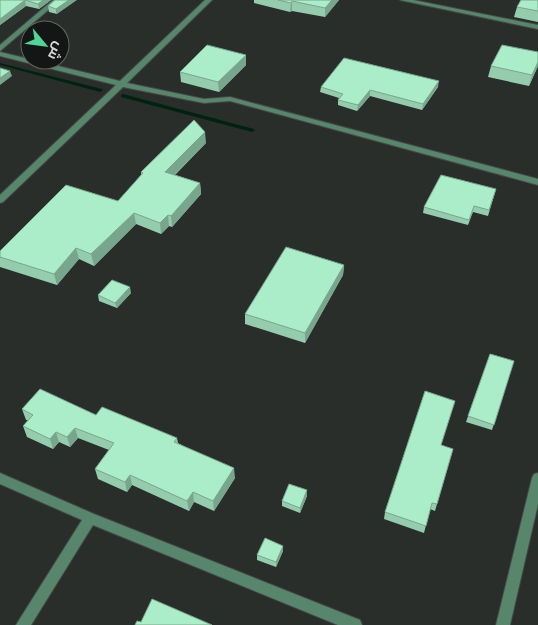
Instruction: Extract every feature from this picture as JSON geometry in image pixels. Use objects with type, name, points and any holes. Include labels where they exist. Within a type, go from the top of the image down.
[{"type":"street","points":[[0,49],[57,0]]},
{"type":"street","points":[[0,200],[208,0]]},
{"type":"street","points":[[403,0],[538,27]]},
{"type":"street","points":[[0,54],[204,102],[230,99],[538,182]]},
{"type":"street","points":[[0,478],[90,518],[355,625]]},
{"type":"street","points":[[503,625],[538,478]]},
{"type":"street","points":[[23,625],[90,518]]},
{"type":"building","points":[[0,0],[25,0],[0,19]]},
{"type":"building","points":[[25,0],[43,0],[38,4]]},
{"type":"building","points":[[55,0],[69,0],[56,9],[48,6]]},
{"type":"building","points":[[278,0],[332,0],[325,8]]},
{"type":"building","points":[[521,0],[538,0],[538,11],[517,7]]},
{"type":"building","points":[[207,45],[246,55],[218,82],[180,72]]},
{"type":"building","points":[[502,45],[538,52],[538,62],[532,75],[491,66]]},
{"type":"building","points":[[344,58],[439,81],[423,104],[370,90],[358,105],[338,100],[343,94],[321,87]]},
{"type":"building","points":[[0,68],[10,71],[0,78]]},
{"type":"building","points":[[194,120],[205,132],[165,172],[200,183],[171,216],[168,215],[160,223],[134,213],[91,254],[76,248],[54,274],[0,257],[0,251],[66,185],[118,201],[143,173],[141,172]]},
{"type":"building","points":[[441,175],[496,189],[489,210],[474,206],[469,220],[424,207]]},
{"type":"building","points":[[286,247],[344,265],[305,333],[245,314]]},
{"type":"building","points":[[112,280],[130,287],[115,303],[98,295]]},
{"type":"building","points":[[490,354],[514,361],[494,425],[468,416]]},
{"type":"building","points":[[40,389],[96,415],[102,407],[177,438],[174,442],[234,468],[213,501],[193,492],[187,501],[130,475],[125,482],[95,469],[114,443],[75,428],[67,437],[56,432],[50,439],[23,426],[33,415],[22,409]]},
{"type":"building","points":[[425,391],[455,401],[441,445],[453,449],[437,504],[432,503],[426,526],[385,512]]},
{"type":"building","points":[[289,484],[307,490],[300,508],[282,501]]},
{"type":"building","points":[[265,538],[283,546],[276,562],[257,555]]},
{"type":"building","points":[[152,599],[212,625],[135,625],[137,621],[141,622]]},
{"type":"waterway","points":[[0,64],[100,90]]},
{"type":"waterway","points":[[123,96],[252,130]]}]
